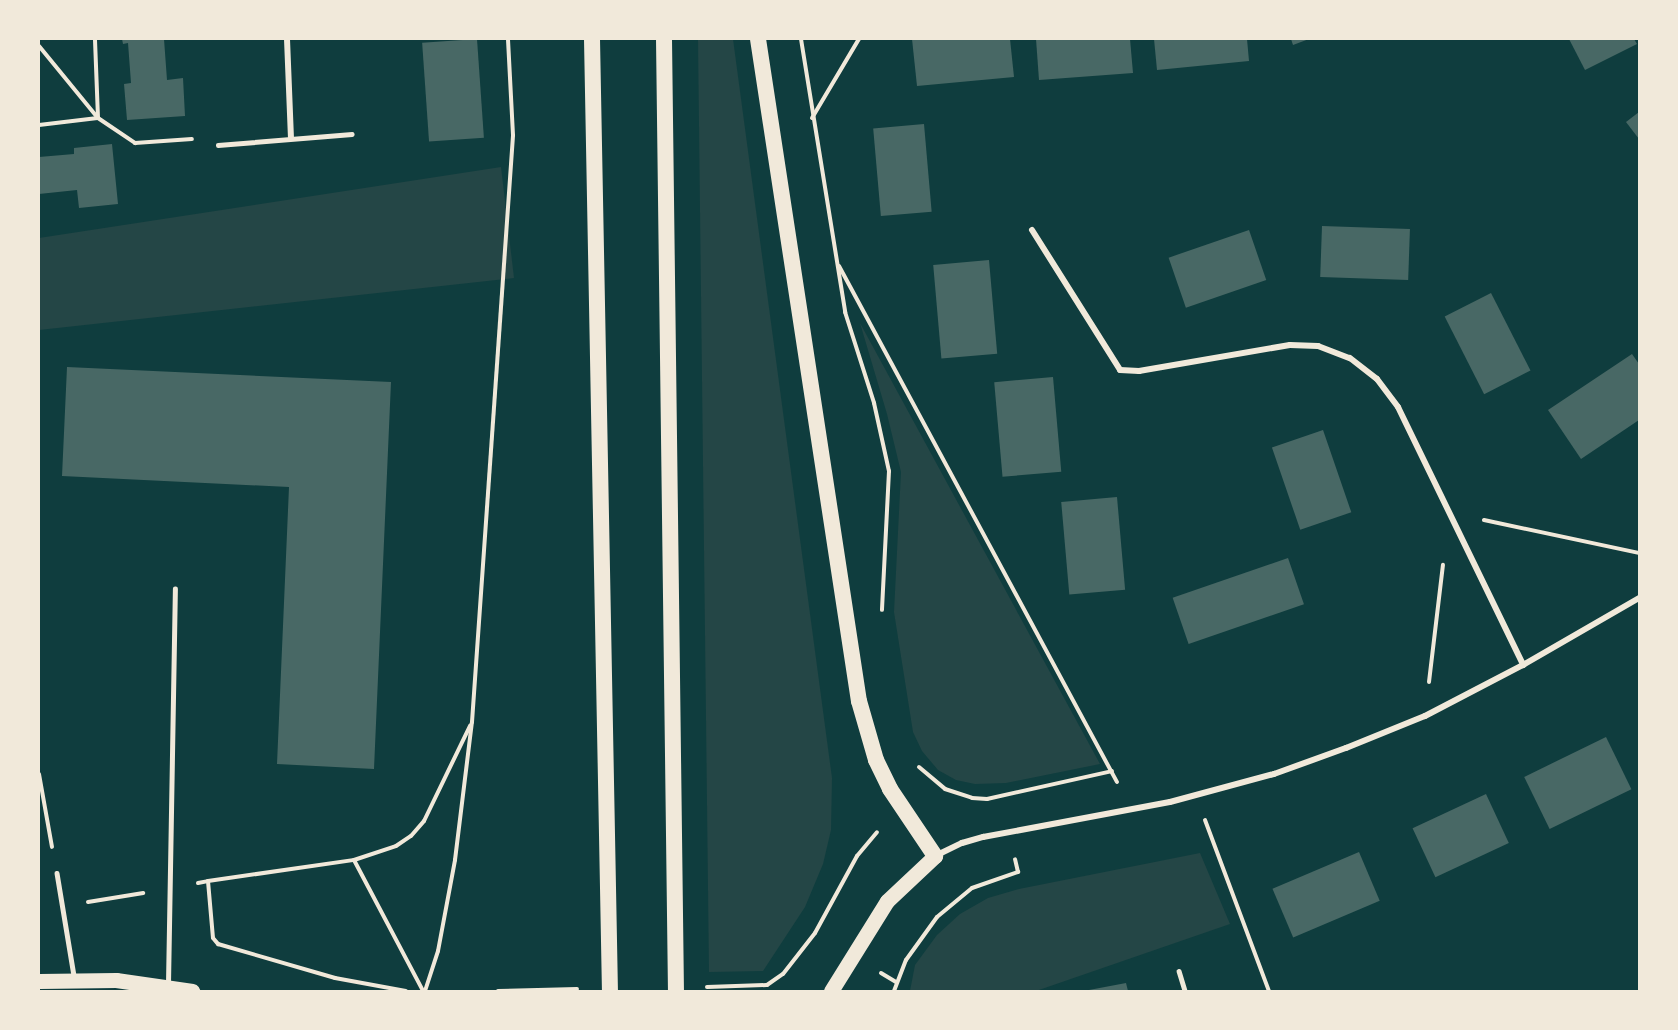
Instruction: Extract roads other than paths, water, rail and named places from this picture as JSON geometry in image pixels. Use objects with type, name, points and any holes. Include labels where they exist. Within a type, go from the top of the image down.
[{"type":"highway","points":[[592,39],[610,991]]},
{"type":"highway","points":[[664,39],[676,991]]},
{"type":"highway","points":[[758,39],[859,701],[876,760],[890,789],[935,856]]},
{"type":"main road","points":[[831,991],[887,901],[935,856]]},
{"type":"main road","points":[[39,981],[75,979],[192,991]]},
{"type":"street","points":[[287,39],[291,138]]},
{"type":"street","points":[[1032,230],[1120,370],[1138,371],[1290,345],[1318,346],[1350,358],[1377,379],[1398,406],[1523,665]]},
{"type":"street","points":[[935,856],[962,843],[983,837],[1131,810],[1196,795],[1274,774],[1346,748],[1425,716],[1523,665],[1639,598]]},
{"type":"lane","points":[[218,145],[352,134]]},
{"type":"lane","points":[[168,987],[175,589]]},
{"type":"lane","points":[[57,873],[75,979]]},
{"type":"lane","points":[[1179,971],[1185,991]]}]
